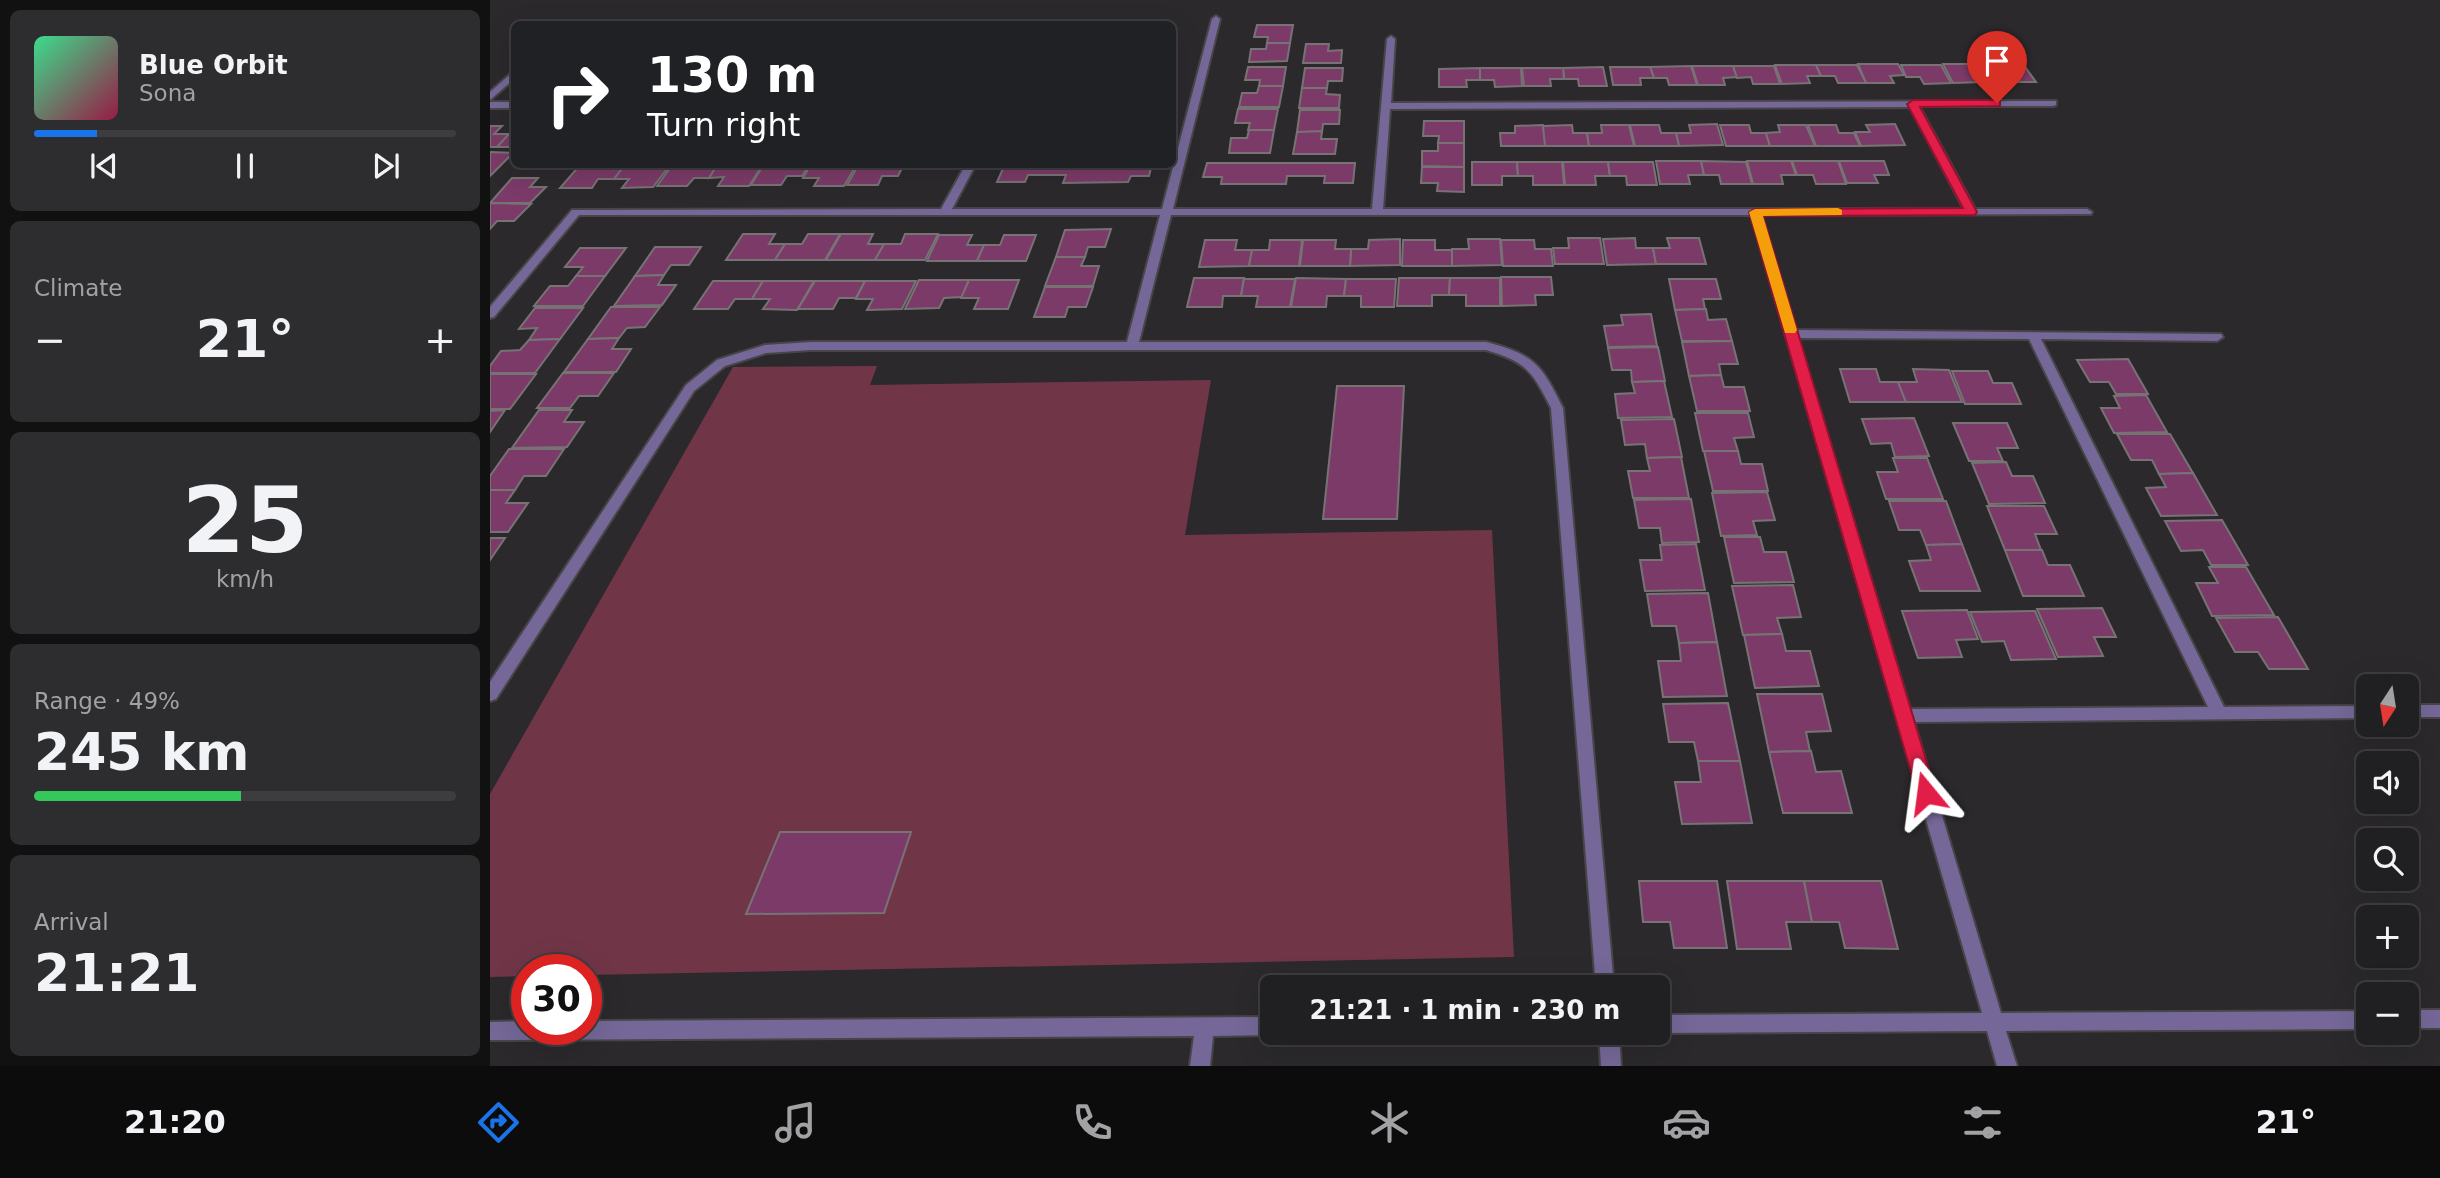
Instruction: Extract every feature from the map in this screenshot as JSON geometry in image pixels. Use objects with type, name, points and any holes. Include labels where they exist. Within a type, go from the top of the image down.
[{"type":"street","points":[[1132,346],[1216,19]]},
{"type":"street","points":[[1377,212],[1391,40]]},
{"type":"street","points":[[490,97],[511,77]]},
{"type":"street","points":[[1385,106],[2053,103]]},
{"type":"street","points":[[1913,104],[1971,212]]},
{"type":"street","points":[[490,105],[511,106]]},
{"type":"street","points":[[945,212],[969,168]]},
{"type":"street","points":[[490,314],[576,212],[2087,212]]},
{"type":"street","points":[[1755,212],[2007,1066]]},
{"type":"street","points":[[1791,334],[2217,337]]},
{"type":"street","points":[[2032,336],[2219,713]]},
{"type":"street","points":[[490,695],[690,388],[721,363],[765,349],[811,346],[1486,346],[1521,355],[1538,372],[1557,408],[1604,975]]},
{"type":"street","points":[[2419,711],[2440,711]]},
{"type":"street","points":[[1904,716],[2356,712]]},
{"type":"street","points":[[2419,1019],[2440,1019]]},
{"type":"street","points":[[1670,1024],[2356,1020]]},
{"type":"street","points":[[1200,1066],[1205,1027]]},
{"type":"street","points":[[490,1031],[1260,1027]]},
{"type":"street","points":[[1610,1045],[1611,1066]]},
{"type":"shaded area","points":[[877,366],[870,385],[1211,380],[1185,535],[1492,530],[1514,957],[602,975],[602,954],[511,954],[511,976],[490,977],[490,794],[733,367]]},
{"type":"building","points":[[1257,25],[1293,25],[1290,43],[1267,43],[1268,37],[1254,37]]},
{"type":"building","points":[[1267,43],[1290,43],[1287,61],[1249,62],[1251,49],[1266,49]]},
{"type":"building","points":[[1306,44],[1329,44],[1328,51],[1342,50],[1341,63],[1303,63]]},
{"type":"building","points":[[1858,64],[1898,64],[1904,75],[1890,76],[1894,83],[1866,83]]},
{"type":"building","points":[[1943,64],[1983,64],[1990,75],[1976,75],[1981,82],[1953,83]]},
{"type":"building","points":[[1983,64],[2023,64],[2036,82],[2008,82],[2004,75],[1990,75]]},
{"type":"building","points":[[1775,65],[1816,65],[1821,76],[1807,76],[1810,83],[1782,84]]},
{"type":"building","points":[[1816,65],[1857,65],[1866,83],[1838,83],[1835,76],[1821,76]]},
{"type":"building","points":[[1901,65],[1941,65],[1951,83],[1924,84],[1920,77],[1906,77]]},
{"type":"building","points":[[1691,66],[1697,85],[1669,85],[1667,78],[1654,78],[1650,67]]},
{"type":"building","points":[[1692,66],[1733,66],[1737,77],[1723,78],[1725,85],[1698,85]]},
{"type":"building","points":[[1733,66],[1774,66],[1780,84],[1753,84],[1751,77],[1737,78]]},
{"type":"building","points":[[1248,67],[1286,67],[1283,86],[1259,86],[1260,80],[1245,80]]},
{"type":"building","points":[[1603,67],[1607,86],[1579,86],[1578,79],[1564,79],[1563,68]]},
{"type":"building","points":[[1610,67],[1650,67],[1654,78],[1640,78],[1641,85],[1613,85]]},
{"type":"building","points":[[1305,68],[1343,68],[1342,81],[1328,81],[1327,88],[1302,88]]},
{"type":"building","points":[[1480,68],[1521,68],[1522,86],[1495,87],[1494,80],[1480,80]]},
{"type":"building","points":[[1480,68],[1480,80],[1466,80],[1467,87],[1439,87],[1439,69]]},
{"type":"building","points":[[1522,68],[1563,68],[1564,79],[1550,79],[1551,86],[1524,86]]},
{"type":"building","points":[[1259,86],[1283,86],[1279,107],[1239,107],[1242,93],[1257,93]]},
{"type":"building","points":[[1302,88],[1327,88],[1326,94],[1340,95],[1339,108],[1299,108]]},
{"type":"building","points":[[1238,109],[1278,109],[1274,130],[1248,130],[1250,123],[1235,123]]},
{"type":"building","points":[[1300,110],[1340,110],[1339,124],[1323,124],[1322,132],[1297,132]]},
{"type":"building","points":[[1424,121],[1464,121],[1464,143],[1438,143],[1439,136],[1423,136]]},
{"type":"building","points":[[1717,124],[1723,145],[1679,146],[1676,133],[1691,133],[1689,125]]},
{"type":"building","points":[[1895,124],[1905,145],[1861,146],[1855,132],[1870,132],[1866,125]]},
{"type":"building","points":[[1543,125],[1546,146],[1501,146],[1500,133],[1515,133],[1515,126]]},
{"type":"building","points":[[1572,125],[1573,133],[1587,133],[1589,146],[1545,146],[1543,126]]},
{"type":"building","points":[[1601,125],[1629,125],[1634,146],[1589,146],[1587,133],[1602,133]]},
{"type":"building","points":[[1630,125],[1659,125],[1661,133],[1676,133],[1679,146],[1635,146]]},
{"type":"building","points":[[1720,125],[1749,125],[1751,133],[1766,133],[1770,146],[1726,146]]},
{"type":"building","points":[[1778,125],[1806,125],[1815,146],[1770,146],[1766,133],[1780,132]]},
{"type":"building","points":[[1808,125],[1836,125],[1839,133],[1854,133],[1860,146],[1816,146]]},
{"type":"building","points":[[490,126],[502,126],[494,134],[509,134],[497,147],[490,147]]},
{"type":"building","points":[[1249,130],[1274,130],[1270,153],[1229,153],[1231,138],[1247,138]]},
{"type":"building","points":[[1322,131],[1321,139],[1337,139],[1335,154],[1293,154],[1297,132]]},
{"type":"building","points":[[509,134],[511,134],[511,147],[497,147]]},
{"type":"building","points":[[1438,143],[1464,143],[1464,167],[1422,166],[1422,151],[1438,151]]},
{"type":"building","points":[[490,152],[511,153],[511,155],[490,176]]},
{"type":"building","points":[[1656,161],[1701,161],[1704,175],[1688,175],[1690,184],[1660,184]]},
{"type":"building","points":[[1701,161],[1746,162],[1752,184],[1721,184],[1719,175],[1704,175]]},
{"type":"building","points":[[1747,161],[1791,161],[1796,175],[1781,175],[1783,184],[1753,184]]},
{"type":"building","points":[[1792,161],[1838,161],[1846,184],[1816,184],[1813,175],[1797,175]]},
{"type":"building","points":[[1839,161],[1884,161],[1889,175],[1874,175],[1878,183],[1847,183]]},
{"type":"building","points":[[1472,162],[1517,162],[1518,176],[1502,176],[1502,185],[1472,185]]},
{"type":"building","points":[[1517,162],[1562,162],[1564,185],[1533,185],[1533,176],[1518,176]]},
{"type":"building","points":[[1563,162],[1608,162],[1610,176],[1595,176],[1596,185],[1565,185]]},
{"type":"building","points":[[1608,162],[1653,162],[1657,185],[1627,185],[1626,176],[1610,176]]},
{"type":"building","points":[[1207,163],[1355,163],[1353,183],[1324,183],[1325,176],[1287,176],[1286,184],[1221,184],[1222,177],[1203,177]]},
{"type":"building","points":[[1422,167],[1464,167],[1464,192],[1437,191],[1438,183],[1421,183]]},
{"type":"building","points":[[577,168],[623,168],[614,179],[598,179],[592,188],[560,188]]},
{"type":"building","points":[[623,168],[668,168],[653,187],[622,188],[629,179],[614,179]]},
{"type":"building","points":[[670,168],[715,168],[709,178],[694,178],[687,186],[657,186]]},
{"type":"building","points":[[715,168],[760,168],[749,186],[718,186],[724,177],[709,178]]},
{"type":"building","points":[[762,168],[807,168],[802,176],[787,176],[781,185],[751,185]]},
{"type":"building","points":[[809,168],[855,168],[844,186],[814,186],[819,178],[803,178]]},
{"type":"building","points":[[857,168],[902,168],[898,176],[882,176],[878,185],[847,185]]},
{"type":"building","points":[[1003,168],[1151,168],[1149,176],[1131,176],[1128,182],[1063,183],[1066,175],[1028,175],[1025,182],[997,182]]},
{"type":"building","points":[[512,178],[538,178],[530,187],[546,187],[530,203],[490,203]]},
{"type":"building","points":[[490,203],[531,204],[514,221],[497,221],[490,229]]},
{"type":"building","points":[[1111,229],[1105,247],[1088,247],[1085,257],[1056,257],[1065,230]]},
{"type":"building","points":[[743,234],[775,234],[769,244],[785,244],[775,260],[726,260]]},
{"type":"building","points":[[808,234],[840,234],[825,260],[775,260],[785,244],[802,244]]},
{"type":"building","points":[[841,234],[873,234],[868,244],[884,244],[875,260],[826,260]]},
{"type":"building","points":[[905,234],[938,234],[925,260],[875,260],[884,244],[901,244]]},
{"type":"building","points":[[939,235],[972,235],[967,245],[984,245],[977,261],[927,261]]},
{"type":"building","points":[[1004,235],[1036,235],[1026,261],[977,261],[984,245],[1000,245]]},
{"type":"building","points":[[1568,238],[1600,238],[1604,264],[1555,264],[1553,248],[1569,248]]},
{"type":"building","points":[[1635,238],[1636,248],[1653,248],[1656,264],[1607,265],[1603,239]]},
{"type":"building","points":[[1667,238],[1699,238],[1706,264],[1656,264],[1653,248],[1670,248]]},
{"type":"building","points":[[1400,239],[1400,265],[1350,266],[1351,249],[1368,249],[1369,240]]},
{"type":"building","points":[[1468,239],[1500,239],[1502,265],[1452,266],[1452,249],[1469,249]]},
{"type":"building","points":[[1205,240],[1237,240],[1235,250],[1252,250],[1249,266],[1199,267]]},
{"type":"building","points":[[1270,240],[1302,240],[1299,266],[1249,266],[1252,250],[1269,250]]},
{"type":"building","points":[[1303,240],[1336,240],[1335,249],[1351,249],[1350,266],[1300,266]]},
{"type":"building","points":[[1403,240],[1435,240],[1435,250],[1452,250],[1452,266],[1402,266]]},
{"type":"building","points":[[1501,240],[1534,240],[1535,249],[1551,249],[1553,266],[1503,266]]},
{"type":"building","points":[[655,247],[701,247],[689,265],[671,265],[664,275],[635,276]]},
{"type":"building","points":[[580,248],[626,248],[605,276],[576,276],[583,267],[565,267]]},
{"type":"building","points":[[1056,257],[1085,257],[1081,266],[1099,266],[1093,286],[1045,286]]},
{"type":"building","points":[[664,275],[658,285],[676,285],[662,305],[614,306],[635,276]]},
{"type":"building","points":[[576,276],[605,276],[583,306],[534,306],[550,286],[568,286]]},
{"type":"building","points":[[1501,277],[1551,277],[1553,295],[1535,295],[1536,305],[1502,306]]},
{"type":"building","points":[[1194,278],[1244,278],[1241,296],[1223,296],[1222,307],[1187,307]]},
{"type":"building","points":[[1296,278],[1346,279],[1344,296],[1327,296],[1326,307],[1291,307]]},
{"type":"building","points":[[1399,278],[1450,278],[1449,295],[1432,295],[1432,306],[1397,306]]},
{"type":"building","points":[[1450,278],[1500,278],[1500,306],[1466,306],[1466,295],[1449,295]]},
{"type":"building","points":[[1244,279],[1295,279],[1290,307],[1256,307],[1258,296],[1241,296]]},
{"type":"building","points":[[1346,279],[1396,279],[1394,307],[1361,307],[1361,296],[1344,296]]},
{"type":"building","points":[[1669,279],[1716,279],[1721,299],[1703,299],[1705,309],[1675,310]]},
{"type":"building","points":[[919,280],[969,280],[962,297],[944,298],[939,308],[905,309]]},
{"type":"building","points":[[969,280],[1019,280],[1008,309],[974,309],[979,298],[961,298]]},
{"type":"building","points":[[713,281],[763,281],[752,299],[735,299],[728,309],[694,309]]},
{"type":"building","points":[[763,281],[814,281],[797,310],[763,309],[770,299],[752,299]]},
{"type":"building","points":[[815,281],[865,281],[856,298],[839,298],[833,309],[798,309]]},
{"type":"building","points":[[865,281],[916,281],[902,309],[867,310],[873,299],[856,299]]},
{"type":"building","points":[[1045,287],[1093,287],[1086,307],[1068,307],[1065,317],[1034,317]]},
{"type":"building","points":[[611,307],[660,307],[645,327],[627,328],[619,338],[588,339]]},
{"type":"building","points":[[535,308],[583,308],[560,339],[529,340],[537,328],[519,329]]},
{"type":"building","points":[[1706,309],[1708,320],[1726,319],[1732,341],[1682,341],[1675,310]]},
{"type":"building","points":[[1651,314],[1657,346],[1608,347],[1604,326],[1623,325],[1621,315]]},
{"type":"building","points":[[619,338],[612,349],[631,349],[616,372],[564,372],[588,339]]},
{"type":"building","points":[[560,339],[535,373],[490,373],[490,366],[501,351],[520,350],[529,340]]},
{"type":"building","points":[[1732,341],[1738,364],[1719,364],[1721,375],[1689,376],[1682,342]]},
{"type":"building","points":[[1658,347],[1665,381],[1632,382],[1631,370],[1612,370],[1608,348]]},
{"type":"building","points":[[2128,359],[2148,394],[2116,394],[2109,382],[2090,382],[2077,360]]},
{"type":"building","points":[[1840,369],[1876,369],[1880,382],[1898,382],[1906,402],[1850,402]]},
{"type":"building","points":[[1913,369],[1949,370],[1962,402],[1906,402],[1898,382],[1917,382]]},
{"type":"building","points":[[1952,371],[1988,371],[1993,383],[2012,383],[2021,404],[1965,404]]},
{"type":"building","points":[[563,373],[614,373],[598,396],[579,396],[570,408],[537,408]]},
{"type":"building","points":[[490,374],[536,374],[510,409],[490,409]]},
{"type":"building","points":[[1721,375],[1724,387],[1744,387],[1750,411],[1697,411],[1689,376]]},
{"type":"building","points":[[1664,381],[1672,417],[1618,418],[1615,394],[1635,393],[1632,382]]},
{"type":"building","points":[[1337,386],[1404,386],[1397,519],[1323,519]]},
{"type":"building","points":[[2146,395],[2167,432],[2114,433],[2101,408],[2120,408],[2114,396]]},
{"type":"building","points":[[505,410],[490,432],[490,411]]},
{"type":"building","points":[[539,410],[572,410],[564,422],[584,422],[567,447],[512,448]]},
{"type":"building","points":[[1695,413],[1748,413],[1754,437],[1734,438],[1738,451],[1703,451]]},
{"type":"building","points":[[1914,418],[1929,456],[1895,457],[1891,443],[1871,444],[1862,419]]},
{"type":"building","points":[[1674,419],[1682,457],[1647,458],[1645,444],[1625,445],[1621,420]]},
{"type":"building","points":[[1953,423],[2007,423],[2018,448],[1997,448],[2003,461],[1969,461]]},
{"type":"building","points":[[2117,434],[2170,434],[2193,473],[2159,474],[2152,460],[2131,460]]},
{"type":"building","points":[[509,449],[564,449],[546,476],[524,476],[515,490],[490,490],[490,476]]},
{"type":"building","points":[[1704,451],[1738,451],[1741,464],[1762,464],[1768,491],[1713,491]]},
{"type":"building","points":[[1681,457],[1689,498],[1633,498],[1628,471],[1650,471],[1647,458]]},
{"type":"building","points":[[1893,458],[1927,458],[1943,499],[1886,499],[1877,472],[1898,472]]},
{"type":"building","points":[[2006,462],[2012,476],[2033,476],[2045,503],[1989,504],[1972,463]]},
{"type":"building","points":[[2193,473],[2217,515],[2161,516],[2146,488],[2166,487],[2159,474]]},
{"type":"building","points":[[490,490],[515,490],[506,503],[528,503],[508,532],[490,532]]},
{"type":"building","points":[[1767,492],[1775,520],[1753,521],[1757,535],[1721,536],[1712,493]]},
{"type":"building","points":[[1691,499],[1699,542],[1662,543],[1660,528],[1639,528],[1634,500]]},
{"type":"building","points":[[1889,501],[1946,501],[1962,544],[1926,545],[1920,530],[1899,530]]},
{"type":"building","points":[[1987,506],[2044,506],[2057,534],[2035,534],[2041,550],[2005,550]]},
{"type":"building","points":[[2222,520],[2248,565],[2211,565],[2203,550],[2181,551],[2165,521]]},
{"type":"building","points":[[1724,537],[1760,537],[1764,552],[1786,552],[1794,582],[1734,583]]},
{"type":"building","points":[[490,538],[505,538],[490,560]]},
{"type":"building","points":[[1696,544],[1705,590],[1645,591],[1640,560],[1662,560],[1660,545]]},
{"type":"building","points":[[1962,544],[1980,591],[1920,591],[1909,561],[1931,560],[1926,545]]},
{"type":"building","points":[[2005,550],[2042,550],[2048,565],[2070,565],[2084,596],[2023,596]]},
{"type":"building","points":[[2209,567],[2246,567],[2274,615],[2212,616],[2196,583],[2218,583]]},
{"type":"building","points":[[1793,585],[1801,617],[1777,618],[1782,634],[1743,635],[1732,586]]},
{"type":"building","points":[[1708,593],[1717,642],[1679,643],[1676,626],[1652,626],[1647,594]]},
{"type":"building","points":[[2102,608],[2116,637],[2094,637],[2103,656],[2058,657],[2037,609]]},
{"type":"building","points":[[1967,610],[1978,639],[1956,640],[1962,657],[1918,658],[1902,611]]},
{"type":"building","points":[[2035,611],[2056,659],[2011,660],[2004,641],[1982,642],[1970,612]]},
{"type":"building","points":[[2278,617],[2308,669],[2269,669],[2258,652],[2235,652],[2216,618]]},
{"type":"building","points":[[1782,634],[1786,651],[1810,651],[1819,686],[1755,688],[1744,635]]},
{"type":"building","points":[[1717,642],[1727,696],[1663,697],[1658,661],[1681,661],[1679,643]]},
{"type":"building","points":[[1757,694],[1822,694],[1831,731],[1806,732],[1810,751],[1769,752]]},
{"type":"building","points":[[1728,703],[1740,761],[1698,761],[1694,742],[1669,742],[1663,704]]},
{"type":"building","points":[[1811,751],[1816,772],[1841,771],[1852,813],[1783,813],[1769,752]]},
{"type":"building","points":[[1698,761],[1740,761],[1752,823],[1682,824],[1675,782],[1701,782]]},
{"type":"building","points":[[780,832],[911,832],[884,913],[746,914]]},
{"type":"building","points":[[1639,881],[1717,881],[1727,948],[1674,948],[1670,922],[1643,922]]},
{"type":"building","points":[[1727,881],[1804,881],[1812,922],[1786,922],[1791,949],[1737,949]]},
{"type":"building","points":[[1804,881],[1881,881],[1898,949],[1845,948],[1839,922],[1812,922]]},
{"type":"slow traffic","points":[[1790,330],[1755,212],[1838,212]]},
{"type":"route","points":[[1926,793],[1755,212],[1971,212],[1913,104],[1997,103]]}]
